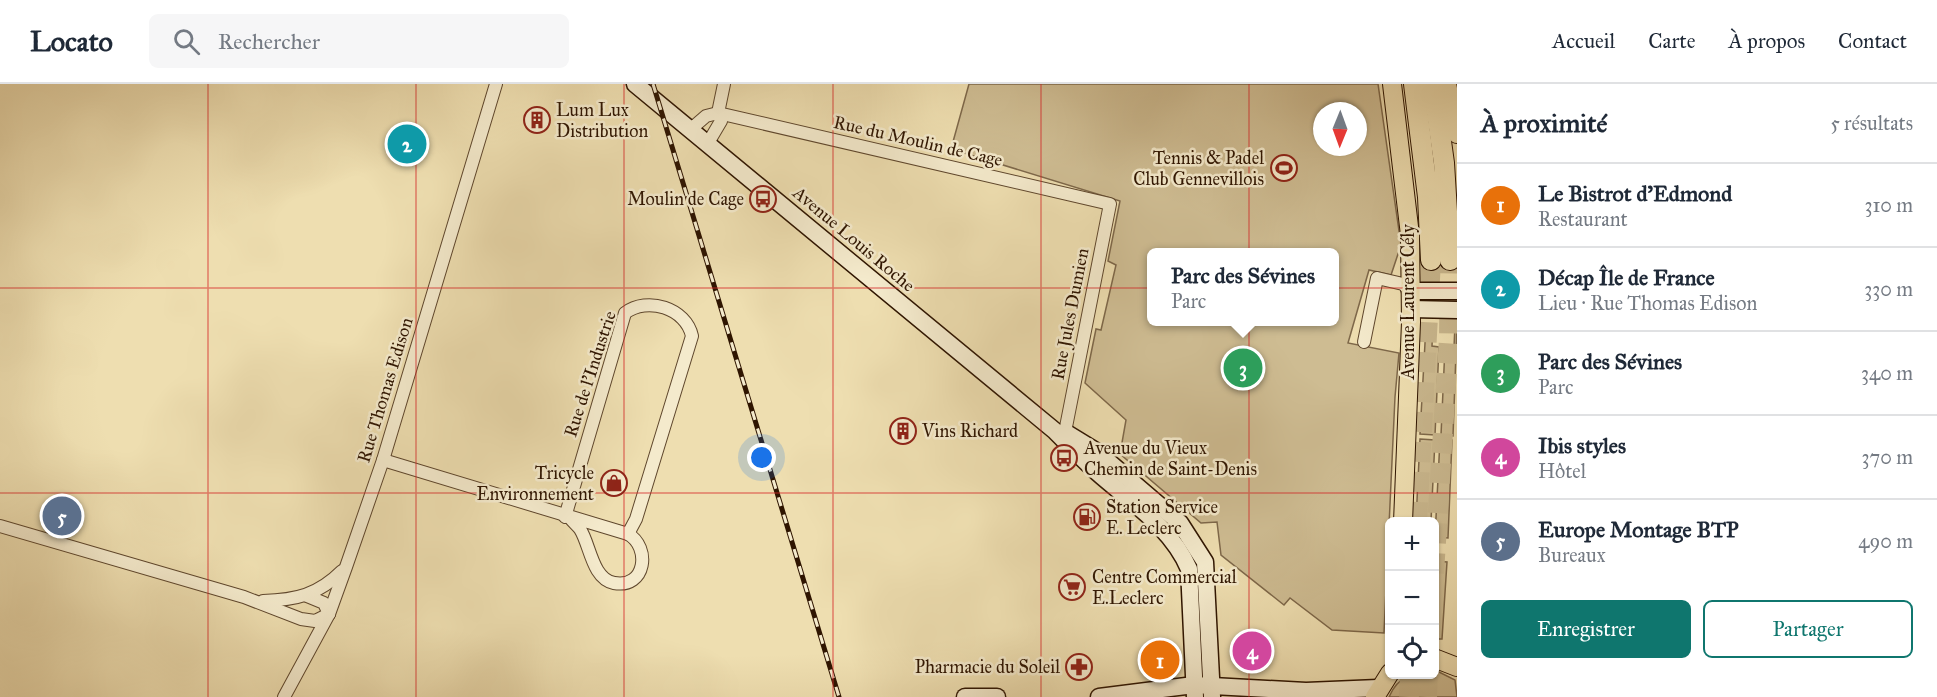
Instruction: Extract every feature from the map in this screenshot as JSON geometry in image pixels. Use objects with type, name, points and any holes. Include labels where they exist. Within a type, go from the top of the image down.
[{"type":"highway","points":[[1414,84],[1428,197],[1440,260],[1444,163],[1433,84]]},
{"type":"main road","name":"Avenue Louis Roche","points":[[635,84],[1048,425],[1092,468],[1164,529],[1183,555],[1189,569],[1194,691]]},
{"type":"main road","name":"Avenue Laurent Cély","points":[[1392,84],[1410,235],[1411,300],[1402,517]]},
{"type":"main road","points":[[1447,84],[1457,134]]},
{"type":"main road","points":[[1411,300],[1457,291]]},
{"type":"main road","points":[[1411,300],[1457,310]]},
{"type":"main road","name":"Avenue Louis Roche","points":[[1048,425],[1065,432],[1096,451],[1180,523],[1197,547],[1205,562],[1212,694]]},
{"type":"main road","points":[[1439,660],[1457,667]]},
{"type":"main road","points":[[1099,697],[1194,691],[1212,694],[1286,691],[1377,692],[1385,679]]},
{"type":"main road","points":[[965,697],[997,697]]},
{"type":"street","name":"Rue Thomas Edison","points":[[284,697],[329,614],[346,567],[383,460],[496,84]]},
{"type":"street","points":[[708,143],[721,122],[718,113],[724,84]]},
{"type":"street","points":[[691,129],[706,116],[718,113]]},
{"type":"street","name":"Rue du Moulin de Cage","points":[[718,113],[1110,204]]},
{"type":"street","name":"Rue Jules Dumien","points":[[1065,432],[1110,204]]},
{"type":"street","points":[[1364,342],[1377,278],[1403,284],[1411,300]]},
{"type":"street","name":"Rue de l'Industrie","points":[[567,517],[625,313],[632,308],[650,305],[669,309],[684,318],[690,326],[692,336],[636,519],[628,534]]},
{"type":"street","points":[[383,460],[628,534],[638,540],[643,562],[639,574],[628,582],[613,583],[600,575],[580,529],[567,517]]},
{"type":"street","points":[[0,526],[256,602],[301,619],[315,621],[329,614],[324,603],[307,596]]},
{"type":"street","points":[[256,602],[289,600],[307,596],[327,586],[346,567]]},
{"type":"street","points":[[301,619],[313,644]]},
{"type":"shaded area","points":[[969,84],[1378,84],[1401,245],[1391,275],[1369,270],[1348,343],[1399,353],[1389,517],[1385,517],[1384,633],[1332,630],[1290,598],[1284,605],[1221,555],[1217,522],[1201,523],[1120,454],[1126,420],[1085,383],[1096,329],[1101,330],[1116,265],[1108,261],[1120,201],[951,149]]},
{"type":"shaded area","points":[[1426,325],[1433,325],[1432,346],[1439,347],[1435,435],[1420,434]]},
{"type":"shaded area","points":[[1455,325],[1457,325],[1453,436],[1441,435],[1445,347],[1454,347]]},
{"type":"shaded area","points":[[1420,439],[1435,440],[1431,517],[1416,517]]},
{"type":"shaded area","points":[[1440,440],[1452,440],[1448,538],[1439,537],[1439,517],[1436,517]]},
{"type":"shaded area","points":[[1439,561],[1447,562],[1442,639],[1439,639]]},
{"type":"shaded area","points":[[1439,672],[1455,680],[1457,697],[1389,697],[1402,680],[1439,679]]},
{"type":"tunnel","points":[[1417,517],[1431,260]]},
{"type":"tunnel","points":[[1434,571],[1449,338],[1450,260]]},
{"type":"tunnel","points":[[1409,697],[1410,679]]},
{"type":"tunnel","points":[[1427,697],[1428,679]]},
{"type":"railway","points":[[653,84],[839,697]]},
{"type":"place","name":"Lum Lux Distribution","points":[[537,120]]},
{"type":"place","name":"Décap Île de France","points":[[407,144]]},
{"type":"place","name":"Tennis & Padel Club Gennevillois","points":[[1284,168]]},
{"type":"place","name":"Moulin de Cage","points":[[763,199]]},
{"type":"place","name":"Parc des Sévines","points":[[1243,368]]},
{"type":"place","name":"Vins Richard","points":[[903,431]]},
{"type":"place","name":"Avenue du Vieux Chemin de Saint-Denis","points":[[1064,458]]},
{"type":"place","name":"Tricycle Environnement","points":[[614,483]]},
{"type":"place","name":"Europe Montage BTP","points":[[62,516]]},
{"type":"place","name":"Station Service E. Leclerc","points":[[1087,517]]},
{"type":"place","name":"Centre Commercial E.Leclerc","points":[[1072,587]]},
{"type":"place","name":"Ibis styles","points":[[1252,651]]},
{"type":"place","name":"Le Bistrot d'Edmond","points":[[1160,660]]},
{"type":"place","name":"Pharmacie du Soleil","points":[[1079,667]]}]
